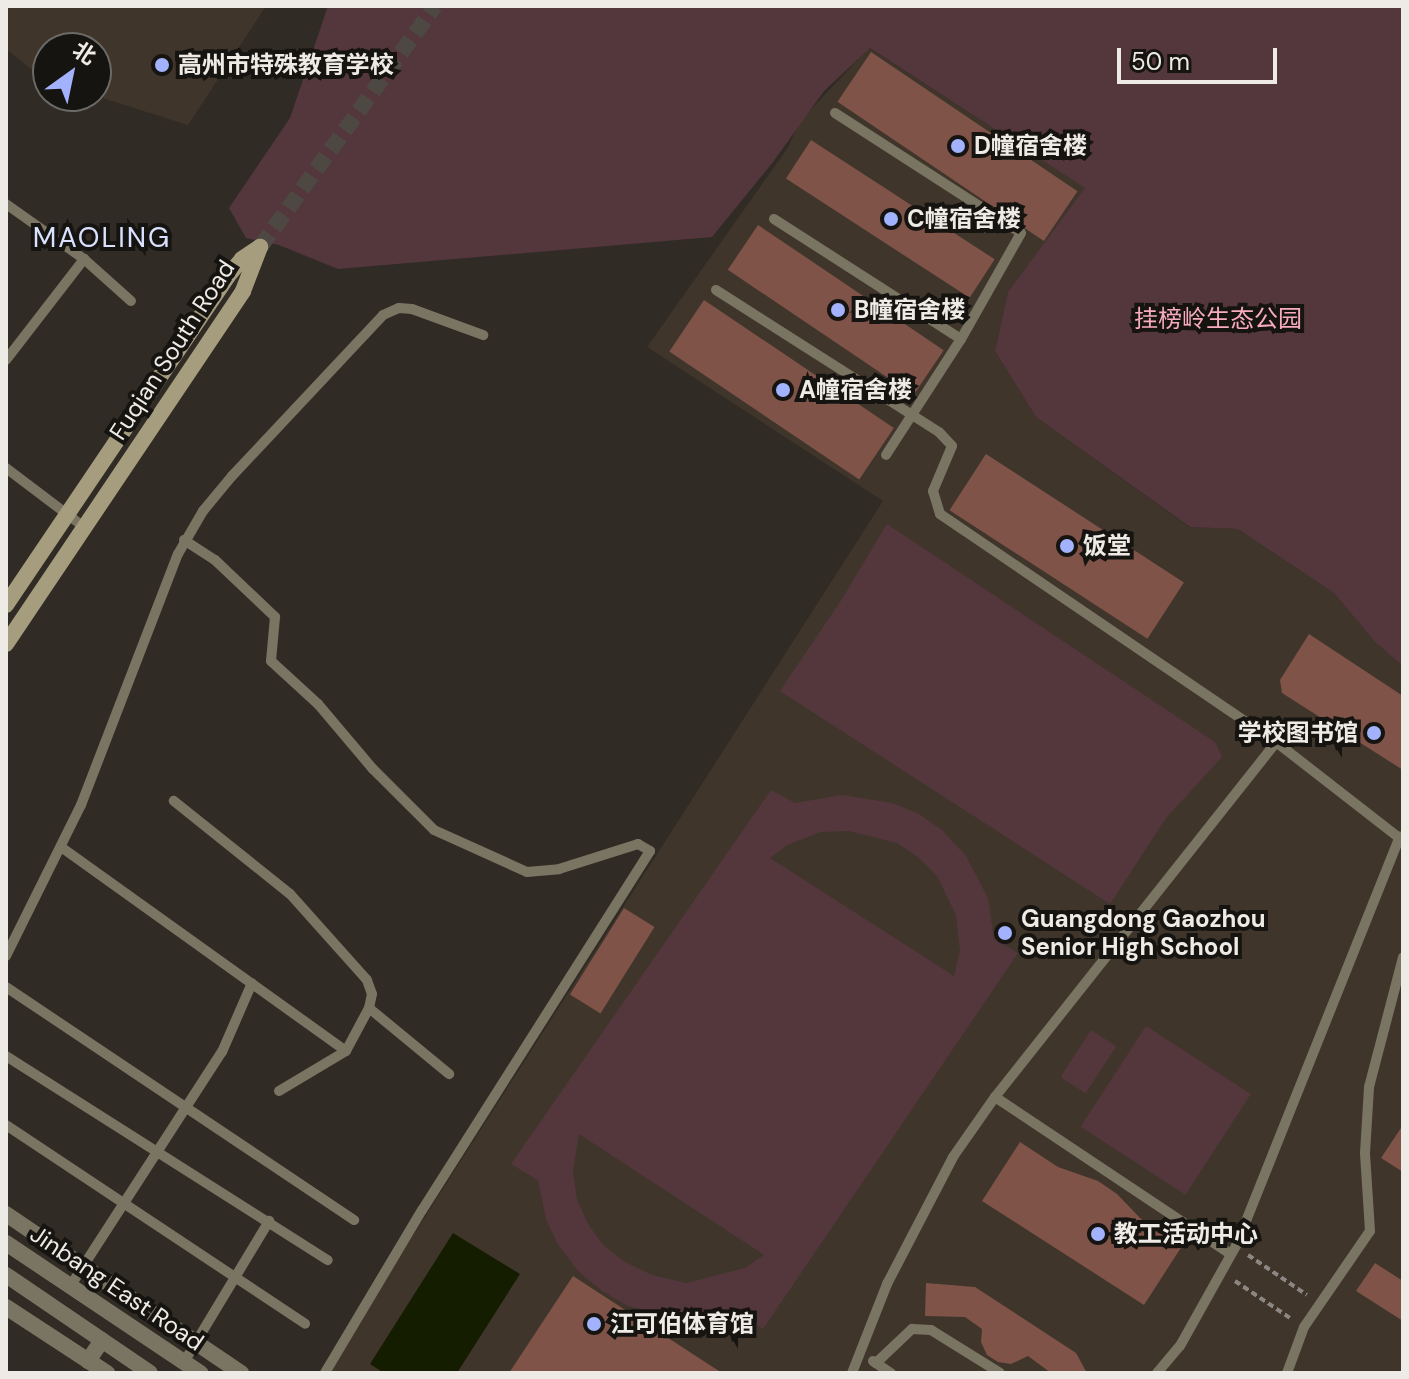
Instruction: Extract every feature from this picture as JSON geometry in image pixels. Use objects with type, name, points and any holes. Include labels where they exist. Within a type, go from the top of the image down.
[{"type":"main road","name":"Fuqian South Road","points":[[6,605],[227,277],[242,259],[260,247],[243,291],[6,644]]},
{"type":"street","points":[[6,1214],[241,1373]]},
{"type":"street","name":"Jinbang East Road","points":[[6,1243],[200,1373]]},
{"type":"street","points":[[9,1282],[150,1373]]},
{"type":"street","points":[[6,1307],[107,1373]]},
{"type":"street","points":[[88,1361],[102,1340]]},
{"type":"lane","points":[[835,113],[1021,233],[961,339],[886,455]]},
{"type":"lane","points":[[6,204],[84,259],[131,301]]},
{"type":"lane","points":[[774,219],[961,339]]},
{"type":"lane","points":[[6,360],[84,259]]},
{"type":"lane","points":[[716,290],[939,432],[952,446],[933,491],[940,514],[1276,742],[1401,839],[1233,1250],[1180,1346],[1157,1373]]},
{"type":"lane","points":[[6,956],[81,805],[184,540],[232,476],[383,315],[399,308],[412,309],[483,335]]},
{"type":"lane","points":[[6,468],[84,527]]},
{"type":"lane","points":[[184,540],[215,560],[275,617],[271,661],[318,704],[373,769],[434,830],[527,872],[559,869],[638,844],[650,851],[422,1210],[325,1373]]},
{"type":"lane","points":[[852,1373],[862,1355],[887,1284],[953,1157],[995,1097],[1276,742]]},
{"type":"lane","points":[[174,801],[290,894],[367,980],[372,994],[369,1008],[346,1051],[279,1091]]},
{"type":"lane","points":[[61,847],[346,1051]]},
{"type":"lane","points":[[6,923],[18,931]]},
{"type":"lane","points":[[1287,1373],[1304,1327],[1370,1231],[1365,1153],[1369,1087],[1403,957]]},
{"type":"lane","points":[[71,1285],[122,1201],[222,1052],[252,983]]},
{"type":"lane","points":[[6,987],[354,1220]]},
{"type":"lane","points":[[369,1008],[449,1074]]},
{"type":"lane","points":[[6,1056],[328,1260]]},
{"type":"lane","points":[[995,1097],[1233,1250]]},
{"type":"lane","points":[[6,1125],[305,1324]]},
{"type":"lane","points":[[184,1362],[269,1221]]},
{"type":"lane","points":[[876,1363],[912,1329],[931,1330],[1000,1373]]},
{"type":"lane","points":[[862,1355],[891,1373]]},
{"type":"path","points":[[1233,1250],[1320,1304]]},
{"type":"path","points":[[1219,1271],[1304,1327]]},
{"type":"shaded area","name":"高州市特殊教育学校","points":[[6,6],[266,6],[188,125],[112,101],[112,32],[32,32],[32,70],[6,49]]},
{"type":"shaded area","name":"Guangdong Gaozhou Senior High School","points":[[869,48],[1086,188],[1008,292],[995,351],[1036,417],[1189,527],[1238,529],[1334,593],[1375,642],[1403,666],[1403,1373],[325,1373],[883,501],[647,347],[789,146],[799,122]]},
{"type":"shaded area","points":[[453,1233],[520,1274],[457,1373],[384,1373],[370,1364]]},
{"type":"green space","name":"挂榜岭生态公园","points":[[328,6],[1403,6],[1403,666],[1375,642],[1334,593],[1238,529],[1190,527],[1036,417],[995,351],[1008,292],[1085,188],[870,48],[824,91],[773,162],[712,237],[338,269],[279,245],[246,238],[229,208],[290,118]]},
{"type":"green space","points":[[887,524],[1215,742],[1222,757],[1166,818],[1110,904],[780,691],[840,602]]},
{"type":"green space","points":[[771,790],[795,803],[842,795],[892,803],[919,814],[942,830],[966,856],[988,898],[994,939],[1018,953],[763,1329],[730,1310],[694,1317],[660,1314],[628,1306],[602,1291],[579,1272],[557,1243],[546,1219],[538,1180],[511,1164]],"holes":[[[849,831],[897,843],[918,857],[937,876],[956,915],[960,951],[954,976],[770,858],[787,845],[821,832]],[[579,1134],[763,1254],[764,1255],[745,1268],[686,1283],[652,1275],[625,1262],[603,1245],[588,1224],[577,1200],[573,1171]]]},
{"type":"green space","points":[[1146,1026],[1251,1094],[1185,1195],[1081,1127]]},
{"type":"green space","points":[[1091,1030],[1116,1046],[1086,1093],[1061,1077]]},
{"type":"building","name":"D幢宿舍楼","points":[[871,52],[1077,191],[1044,241],[837,102]]},
{"type":"building","name":"C幢宿舍楼","points":[[811,140],[995,259],[970,298],[786,179]]},
{"type":"building","name":"B幢宿舍楼","points":[[758,225],[944,350],[914,395],[728,270]]},
{"type":"building","name":"A幢宿舍楼","points":[[704,300],[894,428],[859,479],[669,351]]},
{"type":"building","name":"饭堂","points":[[986,454],[1184,583],[1147,639],[950,510]]},
{"type":"building","name":"学校图书馆","points":[[1309,634],[1403,696],[1403,770],[1282,693],[1280,680]]},
{"type":"building","points":[[624,908],[655,927],[600,1014],[570,995]]},
{"type":"building","points":[[1403,1125],[1403,1172],[1381,1158]]},
{"type":"building","name":"教工活动中心","points":[[1020,1142],[1058,1167],[1098,1181],[1117,1194],[1144,1222],[1182,1246],[1144,1305],[982,1201]]},
{"type":"building","points":[[1375,1263],[1403,1281],[1403,1321],[1356,1291]]},
{"type":"building","name":"江可伯体育馆","points":[[573,1276],[722,1373],[509,1373]]},
{"type":"building","points":[[926,1283],[975,1287],[1076,1353],[1087,1373],[1051,1373],[1028,1356],[1011,1364],[998,1362],[987,1355],[981,1342],[982,1329],[965,1317],[925,1316]]},
{"type":"tunnel","points":[[260,247],[435,6]]},
{"type":"place","name":"高州市特殊教育学校","points":[[162,65]]},
{"type":"place","name":"D幢宿舍楼","points":[[958,146]]},
{"type":"place","name":"C幢宿舍楼","points":[[891,219]]},
{"type":"place","name":"B幢宿舍楼","points":[[838,310]]},
{"type":"place","name":"A幢宿舍楼","points":[[783,390]]},
{"type":"place","name":"饭堂","points":[[1067,546]]},
{"type":"place","name":"学校图书馆","points":[[1374,733]]},
{"type":"place","name":"Guangdong Gaozhou Senior High School","points":[[1005,933]]},
{"type":"place","name":"教工活动中心","points":[[1098,1234]]},
{"type":"place","name":"江可伯体育馆","points":[[594,1324]]},
{"type":"district","name":"MAOLING","points":[[102,238]]}]
